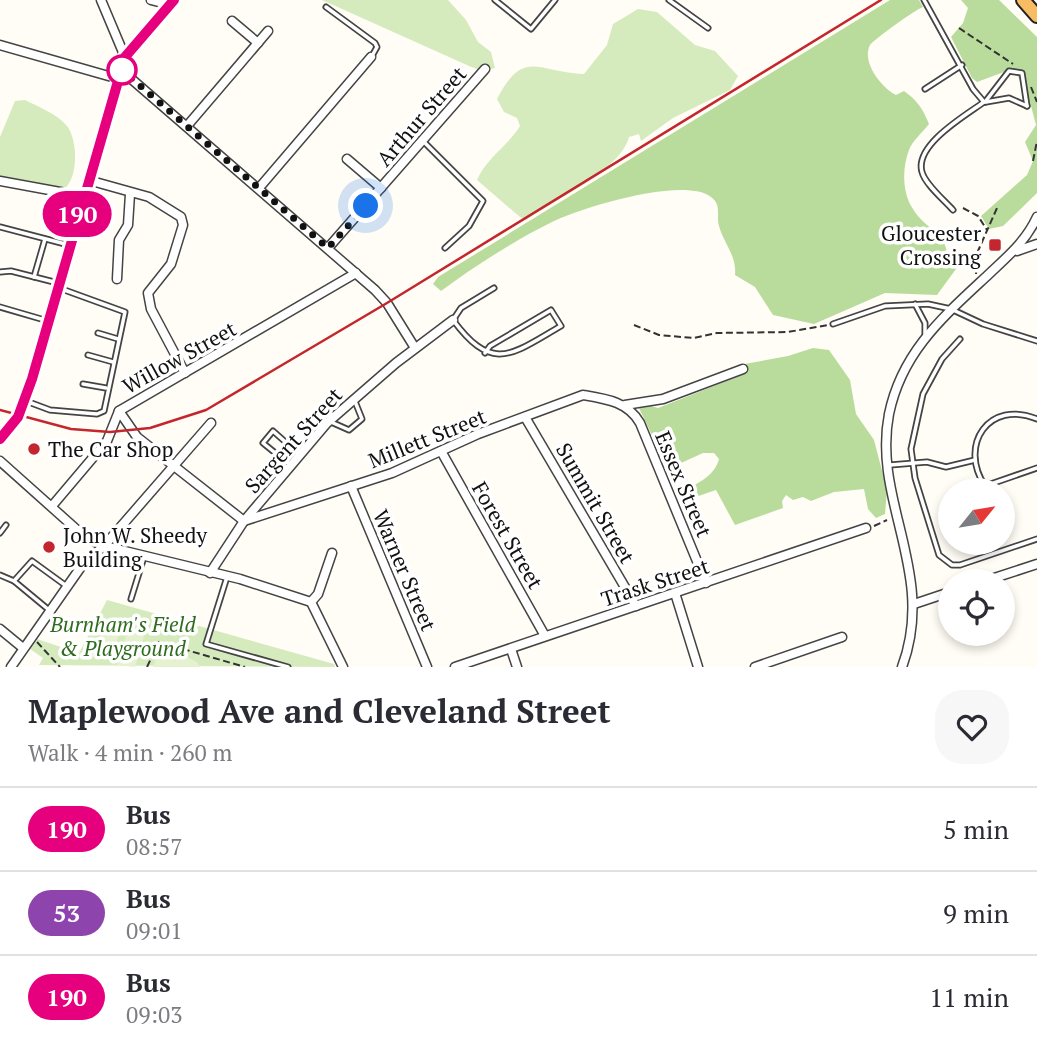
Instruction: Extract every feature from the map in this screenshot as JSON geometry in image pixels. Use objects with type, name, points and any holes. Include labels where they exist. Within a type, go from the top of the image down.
[{"type":"highway","points":[[1023,0],[1037,16]]},
{"type":"street","points":[[101,0],[125,57]]},
{"type":"street","points":[[151,0],[172,2]]},
{"type":"street","points":[[0,439],[18,417],[24,401],[82,196],[125,57],[172,2]]},
{"type":"street","points":[[232,21],[258,43]]},
{"type":"street","points":[[187,126],[268,31]]},
{"type":"street","points":[[0,45],[120,75],[187,126],[356,273],[387,303],[415,348]]},
{"type":"street","points":[[259,188],[371,57]]},
{"type":"street","name":"Arthur Street","points":[[328,248],[485,69]]},
{"type":"street","points":[[347,159],[381,188]]},
{"type":"street","points":[[88,180],[130,194],[149,197],[181,217],[183,225],[171,264],[148,293],[151,309],[185,373]]},
{"type":"street","points":[[0,181],[82,196]]},
{"type":"street","points":[[117,279],[119,240],[128,225],[130,194]]},
{"type":"street","points":[[902,667],[912,632],[914,604],[913,579],[888,466],[887,435],[898,381],[925,334],[1025,240],[1037,217]]},
{"type":"street","points":[[1011,254],[1037,244]]},
{"type":"street","name":"Willow Street","points":[[52,506],[107,441],[119,411],[356,273]]},
{"type":"street","name":"Sargent Street","points":[[210,573],[244,521],[329,422],[415,348],[453,320]]},
{"type":"street","points":[[622,405],[663,399],[743,369]]},
{"type":"street","name":"Millett Street","points":[[244,521],[351,486],[583,395],[622,405]]},
{"type":"street","name":"Essex Street","points":[[622,405],[632,410],[640,424],[706,583]]},
{"type":"street","points":[[119,411],[130,430],[244,521]]},
{"type":"street","name":"Summit Street","points":[[526,417],[636,607]]},
{"type":"street","points":[[11,667],[83,564],[104,546],[211,423]]},
{"type":"street","name":"Forest Street","points":[[441,451],[545,636]]},
{"type":"street","points":[[0,461],[85,537],[104,546],[227,577],[311,602],[343,667]]},
{"type":"street","name":"Warner Street","points":[[351,486],[427,667]]},
{"type":"street","name":"Trask Street","points":[[455,667],[866,528]]},
{"type":"street","points":[[311,602],[318,594],[332,553]]},
{"type":"street","points":[[1015,571],[1037,564]]},
{"type":"street","points":[[675,593],[698,667]]},
{"type":"street","points":[[914,604],[938,596]]},
{"type":"street","points":[[0,629],[23,648]]},
{"type":"street","points":[[755,667],[842,637]]},
{"type":"street","points":[[511,649],[517,667]]},
{"type":"lane","points":[[495,0],[531,29],[555,0]]},
{"type":"lane","points":[[669,0],[708,28]]},
{"type":"lane","points":[[924,0],[973,89],[984,102]]},
{"type":"lane","points":[[326,7],[374,43],[377,47],[371,57]]},
{"type":"lane","points":[[925,89],[962,65]]},
{"type":"lane","points":[[953,210],[922,173],[921,162],[939,133],[984,102],[1009,72],[1022,73],[1027,106],[1009,98],[984,102]]},
{"type":"lane","points":[[422,141],[483,201],[469,226],[445,248]]},
{"type":"lane","points":[[0,227],[69,245]]},
{"type":"lane","points":[[34,277],[45,239]]},
{"type":"lane","points":[[1,270],[34,277],[123,310],[125,315],[106,388],[104,411],[97,414],[50,410],[24,401]]},
{"type":"lane","points":[[485,354],[489,346],[551,310],[561,326],[529,344],[499,356],[485,354],[453,320],[461,308],[494,288]]},
{"type":"lane","points":[[915,304],[925,323],[925,334]]},
{"type":"lane","points":[[833,324],[885,306],[915,304],[951,309],[983,324],[1037,341]]},
{"type":"lane","points":[[0,307],[48,321]]},
{"type":"lane","points":[[98,333],[118,339]]},
{"type":"lane","points":[[960,339],[935,370],[923,394],[912,435],[912,463],[939,555],[944,562],[960,565],[1037,539]]},
{"type":"lane","points":[[88,355],[113,362]]},
{"type":"lane","points":[[83,384],[106,388]]},
{"type":"lane","points":[[329,422],[349,430],[362,419],[354,399]]},
{"type":"lane","points":[[1037,419],[1009,412],[996,417],[981,433],[975,460],[985,486],[1037,468]]},
{"type":"lane","points":[[290,465],[263,443],[273,430],[299,454]]},
{"type":"lane","points":[[888,466],[927,462],[946,467],[975,460]]},
{"type":"lane","points":[[0,533],[6,525]]},
{"type":"lane","points":[[131,599],[144,557]]},
{"type":"lane","points":[[15,581],[32,561],[66,586]]},
{"type":"lane","points":[[0,575],[15,581],[49,610]]},
{"type":"lane","points":[[227,577],[206,644],[288,667]]},
{"type":"path","points":[[959,28],[1020,69]]},
{"type":"path","points":[[1028,79],[1037,102]]},
{"type":"path","points":[[1033,161],[1037,141]]},
{"type":"path","points":[[964,208],[978,216],[988,231]]},
{"type":"path","points":[[975,277],[978,251],[997,208]]},
{"type":"path","points":[[634,325],[659,335],[694,338],[717,333],[788,332],[833,324]]},
{"type":"path","points":[[866,528],[887,520]]},
{"type":"path","points":[[31,636],[60,667]]},
{"type":"path","points":[[147,667],[159,642],[245,667]]},
{"type":"green space","points":[[322,0],[448,0],[466,20],[478,42],[491,52],[495,68],[482,71],[469,66]]},
{"type":"green space","points":[[890,0],[919,0],[923,7],[873,42],[868,59],[874,74],[885,87],[896,95],[904,91],[909,94],[919,105],[929,124],[910,147],[904,180],[909,203],[918,216],[940,237],[948,262],[956,269],[937,295],[885,293],[814,324],[773,315],[755,287],[735,275],[734,262],[719,226],[718,207],[714,200],[698,191],[679,190],[631,196],[564,217],[508,246],[441,291],[433,284],[438,277]]},
{"type":"green space","points":[[961,0],[999,0],[1037,37],[1037,193],[1003,226],[989,229],[981,216],[1027,175],[1033,161],[1025,142],[1036,125],[1026,87],[1012,69],[977,82],[972,78],[951,37],[963,23],[968,8]]},
{"type":"green space","points":[[638,9],[657,12],[695,45],[715,51],[738,76],[730,90],[673,118],[641,141],[639,134],[629,137],[623,149],[600,173],[526,220],[520,217],[477,180],[486,165],[520,126],[517,118],[504,112],[497,99],[507,83],[524,68],[584,74],[607,45],[613,24]]},
{"type":"green space","points":[[25,100],[58,118],[67,126],[74,142],[73,174],[63,190],[55,193],[0,184],[0,137],[15,101]]},
{"type":"green space","points":[[813,348],[829,350],[850,380],[856,414],[874,440],[887,490],[885,514],[876,518],[868,509],[864,489],[834,492],[811,501],[803,497],[793,500],[786,495],[782,501],[783,508],[735,525],[716,490],[681,502],[680,493],[708,476],[717,466],[719,459],[714,453],[703,453],[668,469],[639,408],[648,405],[658,408],[747,373],[745,364]]},
{"type":"green space","name":"Burnham's Field & Playground","points":[[107,600],[334,664],[335,667],[39,665],[43,658],[30,649],[37,639],[79,653]]},
{"type":"green space","points":[[106,618],[122,623],[114,651],[97,647]]},
{"type":"green space","points":[[127,632],[144,636],[135,667],[117,665]]},
{"type":"green space","points":[[161,644],[197,662],[200,667],[153,667]]},
{"type":"railway","points":[[0,410],[71,429],[110,432],[150,428],[206,410],[387,303],[881,0]]},
{"type":"bus line","name":"190","points":[[0,439],[18,417],[32,379],[82,196],[125,57],[174,0]]},
{"type":"place","name":"Gloucester Crossing","points":[[995,245]]},
{"type":"place","name":"The Car Shop","points":[[34,449]]},
{"type":"place","name":"John W. Sheedy Building","points":[[49,547]]},
{"type":"route","points":[[122,70],[328,248],[366,206]]}]
